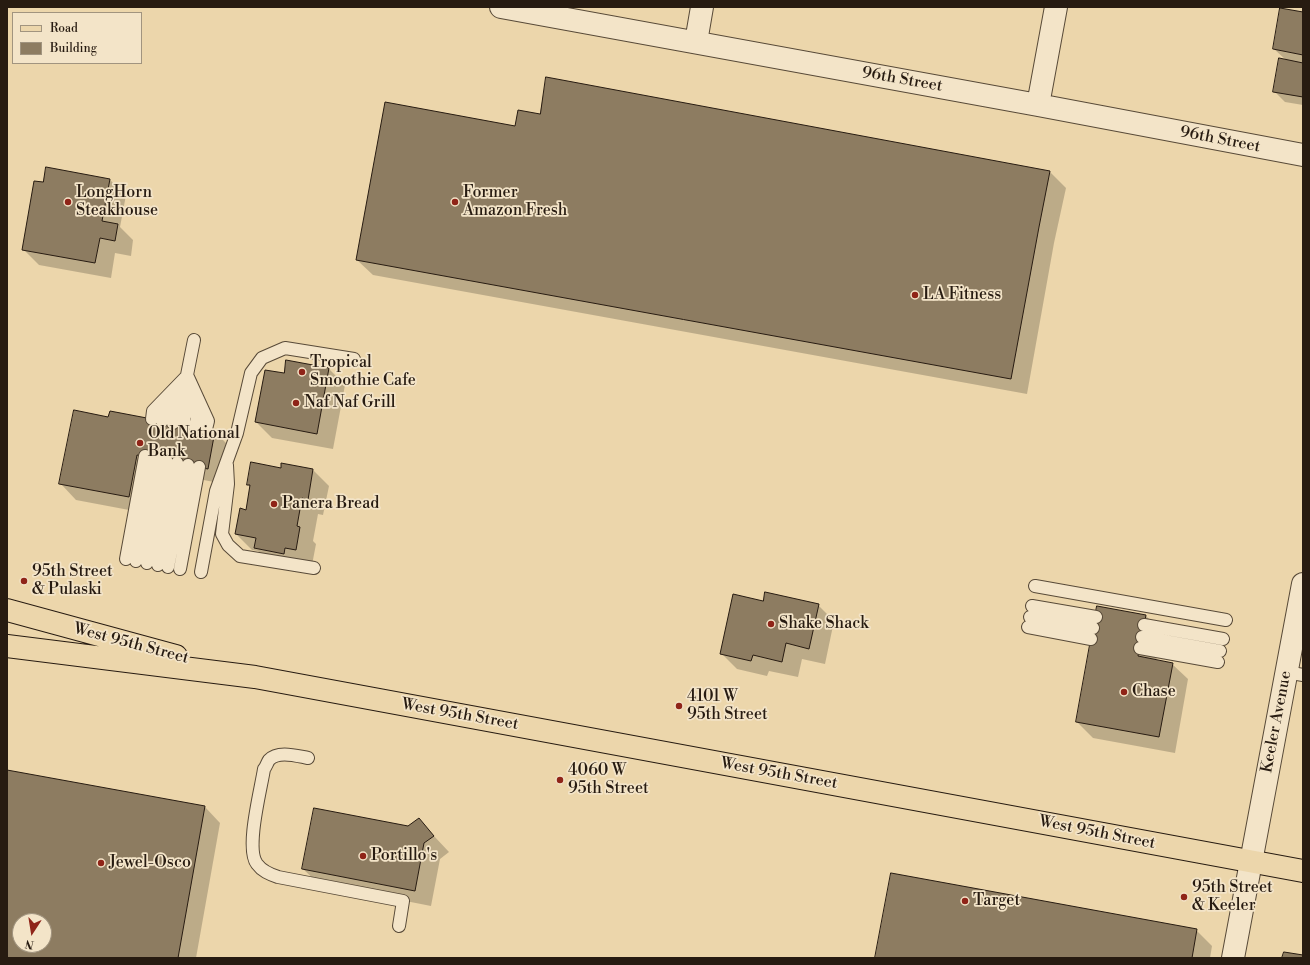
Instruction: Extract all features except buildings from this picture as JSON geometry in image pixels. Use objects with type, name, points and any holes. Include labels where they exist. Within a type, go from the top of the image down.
[{"type":"main road","name":"West 95th Street","points":[[7,610],[255,677]]},
{"type":"main road","name":"West 95th Street","points":[[7,646],[255,677],[1303,871]]},
{"type":"street","name":"96th Street","points":[[501,7],[1303,155]]},
{"type":"street","points":[[696,42],[702,7]]},
{"type":"street","points":[[1038,105],[1056,7]]},
{"type":"street","name":"Keeler Avenue","points":[[1233,958],[1251,861],[1295,674],[1303,584]]},
{"type":"lane","points":[[179,424],[194,340]]},
{"type":"lane","points":[[201,572],[216,491],[237,434],[251,373],[262,358],[285,348],[354,359]]},
{"type":"lane","points":[[187,375],[208,421],[179,424],[164,413],[187,375]]},
{"type":"lane","points":[[227,460],[228,484],[222,534],[228,545],[240,556],[314,568]]},
{"type":"lane","points":[[152,564],[172,462]]},
{"type":"lane","points":[[152,564],[172,462]]},
{"type":"lane","points":[[152,564],[172,462]]},
{"type":"lane","points":[[1035,586],[1226,620]]},
{"type":"lane","points":[[1030,617],[1093,628],[1030,617]]},
{"type":"lane","points":[[1142,637],[1220,651],[1142,637]]},
{"type":"lane","points":[[308,758],[279,755],[270,759],[264,769],[252,837],[252,855],[256,864],[266,873],[278,877],[403,901],[399,926]]},
{"type":"place","name":"LongHorn Steakhouse","points":[[68,202]]},
{"type":"place","name":"Former Amazon Fresh","points":[[455,202]]},
{"type":"place","name":"LA Fitness","points":[[915,295]]},
{"type":"place","name":"Tropical Smoothie Cafe","points":[[302,372]]},
{"type":"place","name":"Naf Naf Grill","points":[[296,403]]},
{"type":"place","name":"Old National Bank","points":[[140,443]]},
{"type":"place","name":"Panera Bread","points":[[274,504]]},
{"type":"place","name":"95th Street & Pulaski","points":[[24,581]]},
{"type":"place","name":"Shake Shack","points":[[771,624]]},
{"type":"place","name":"Chase","points":[[1124,692]]},
{"type":"place","name":"4101 W 95th Street","points":[[679,706]]},
{"type":"place","name":"4060 W 95th Street","points":[[560,780]]},
{"type":"place","name":"Portillo's","points":[[363,856]]},
{"type":"place","name":"Jewel-Osco","points":[[101,863]]},
{"type":"place","name":"95th Street & Keeler","points":[[1184,897]]},
{"type":"place","name":"Target","points":[[965,901]]}]
